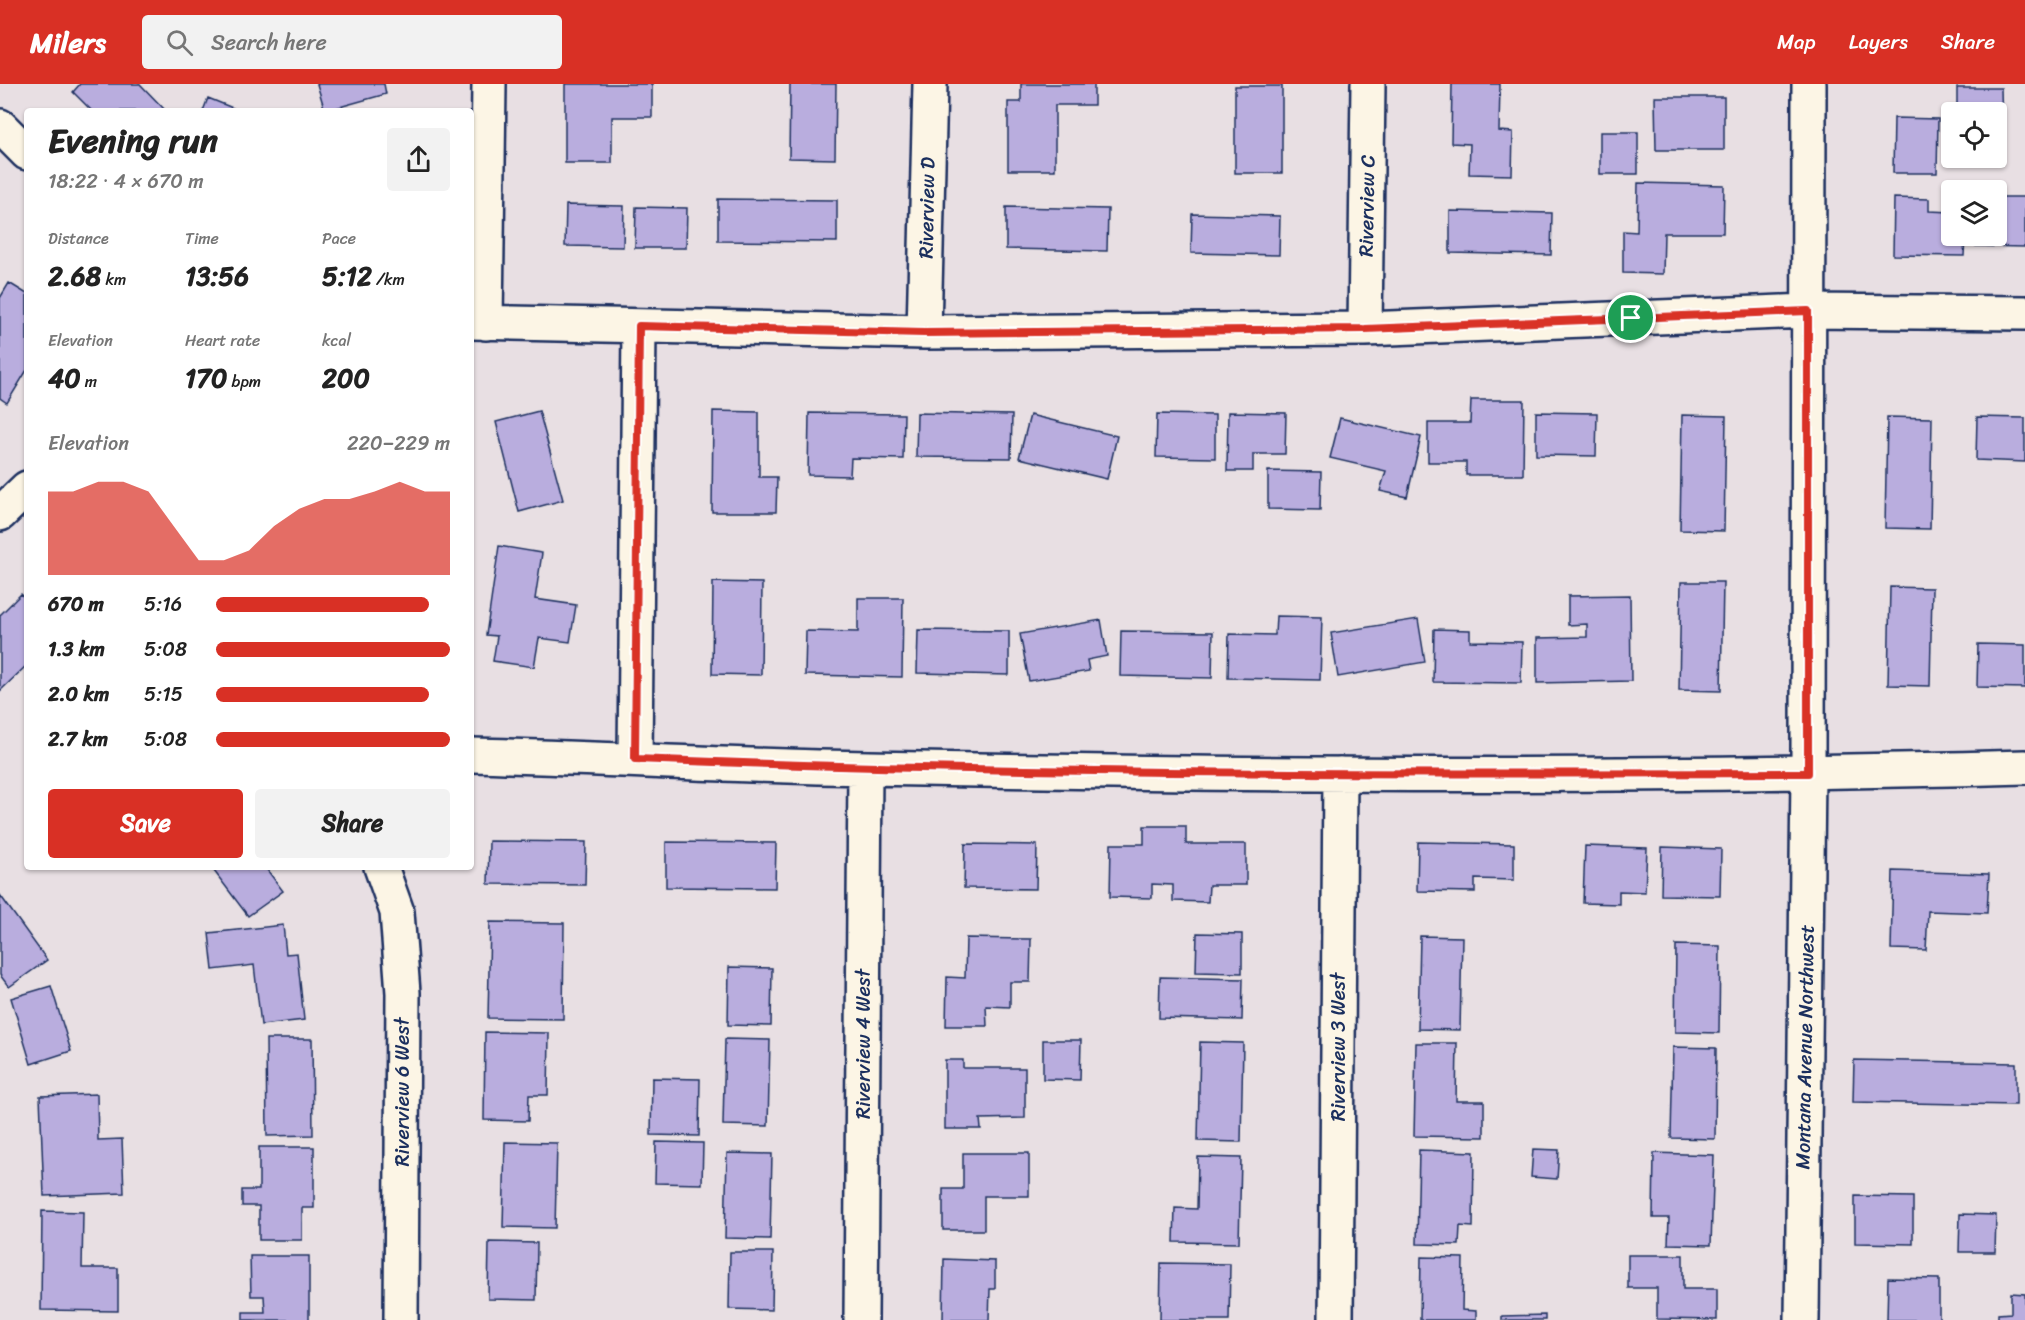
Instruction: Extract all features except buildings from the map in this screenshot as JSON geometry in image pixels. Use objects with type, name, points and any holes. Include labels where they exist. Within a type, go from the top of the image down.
[{"type":"street","points":[[489,84],[479,323],[924,333],[1365,329],[1808,311],[2025,314]]},
{"type":"street","name":"Riverview D","points":[[924,333],[930,84]]},
{"type":"street","name":"Riverview C","points":[[1365,329],[1368,84]]},
{"type":"street","name":"Montana Avenue Northwest","points":[[1802,1320],[1808,773],[1809,84]]},
{"type":"street","points":[[0,126],[24,150]]},
{"type":"street","points":[[635,759],[639,326]]},
{"type":"street","points":[[0,514],[24,491]]},
{"type":"street","points":[[474,755],[865,768],[1340,774],[1808,773],[2025,767]]},
{"type":"street","name":"Riverview 4 West","points":[[861,1320],[865,768]]},
{"type":"street","name":"Riverview 3 West","points":[[1336,1320],[1340,774]]},
{"type":"street","name":"Riverview 6 West","points":[[382,870],[398,912],[403,993],[401,1320]]},
{"type":"route","points":[[1808,311],[1808,773],[1340,774],[865,768],[635,759],[639,326],[924,333],[1365,329],[1631,318],[1808,311]]}]
